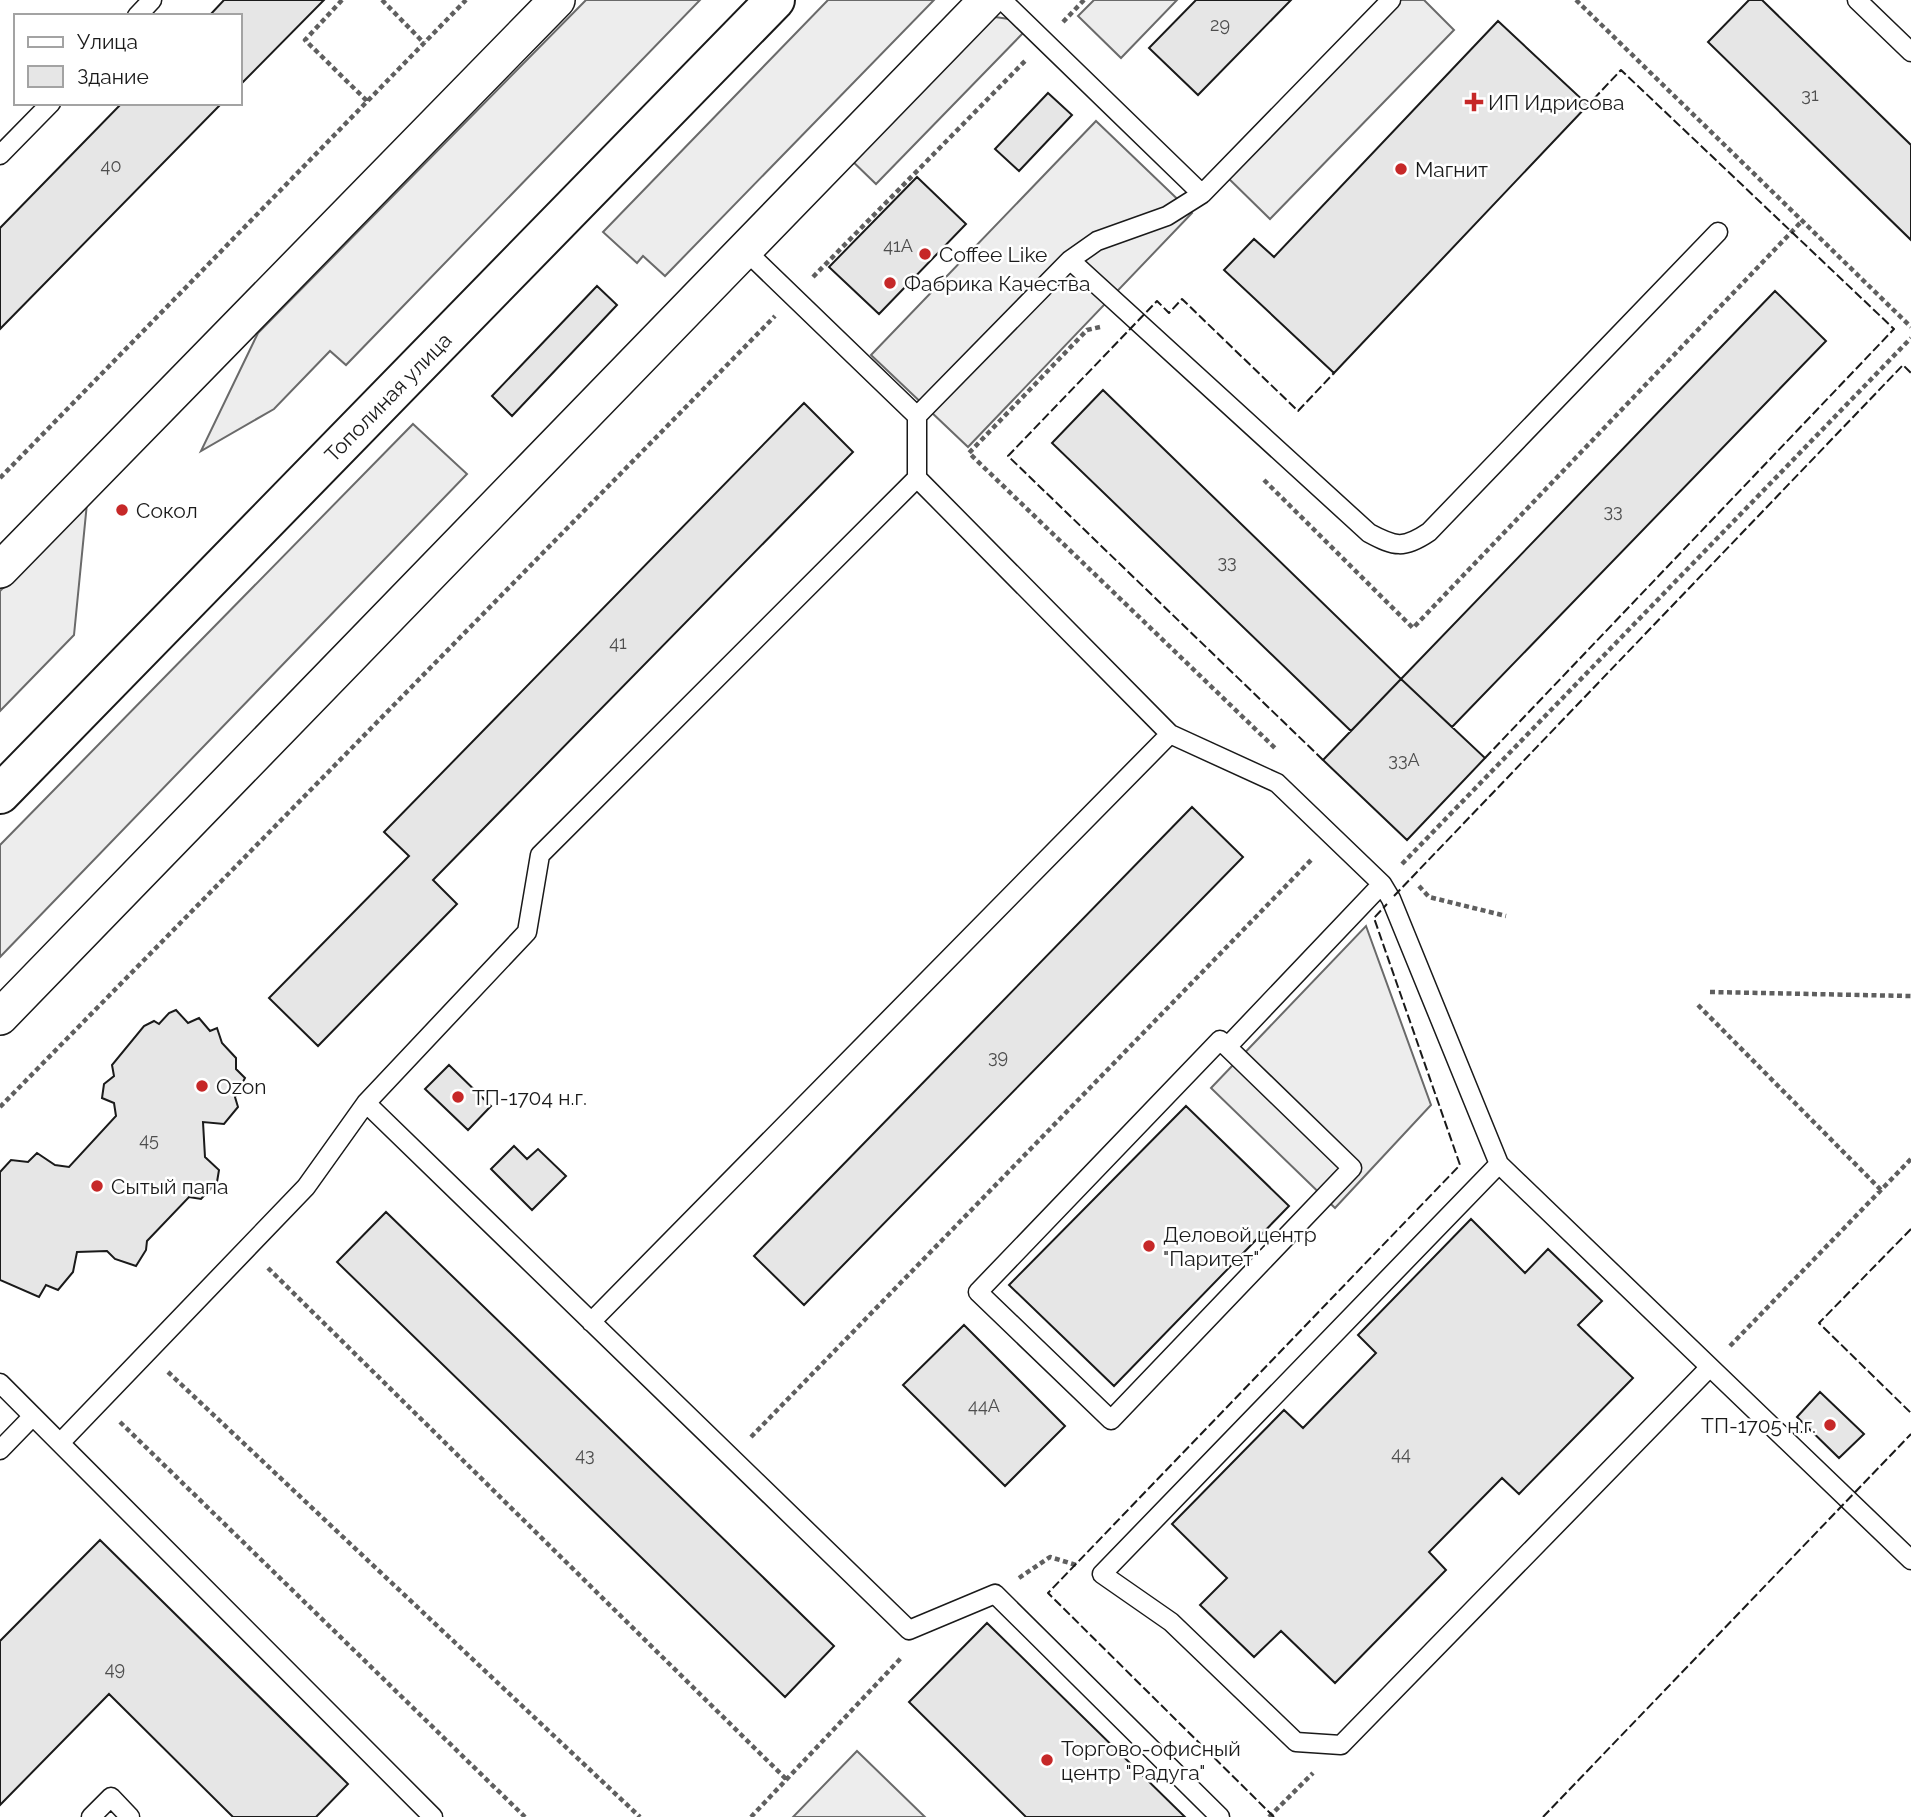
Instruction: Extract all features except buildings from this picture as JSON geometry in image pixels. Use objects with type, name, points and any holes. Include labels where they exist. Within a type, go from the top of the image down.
[{"type":"main road","name":"Тополиная улица","points":[[0,794],[775,0]]},
{"type":"street","points":[[0,570],[557,0]]},
{"type":"street","points":[[0,1017],[987,0]]},
{"type":"lane","points":[[139,14],[152,0]]},
{"type":"lane","points":[[1002,0],[1202,194]]},
{"type":"lane","points":[[1391,0],[1202,194],[1167,216],[1097,241],[1070,260],[917,416],[917,478],[1170,734],[1277,783],[1382,884],[1391,900],[1499,1164],[1911,1560]]},
{"type":"lane","points":[[1868,4],[1911,52]]},
{"type":"lane","points":[[0,155],[49,105]]},
{"type":"lane","points":[[1070,260],[1369,533],[1390,544],[1411,544],[1429,532],[1718,232]]},
{"type":"lane","points":[[744,249],[917,416]]},
{"type":"lane","points":[[60,1443],[306,1187],[366,1103],[527,932],[540,855],[917,478]]},
{"type":"lane","points":[[591,1322],[1170,734]]},
{"type":"lane","points":[[1227,1047],[1382,884]]},
{"type":"lane","points":[[1220,1040],[1227,1047],[1352,1168],[1111,1420],[978,1292],[1220,1040]]},
{"type":"lane","points":[[366,1103],[909,1630],[995,1594],[1220,1817]]},
{"type":"lane","points":[[1499,1164],[1102,1574],[1171,1622],[1296,1742],[1341,1745],[1710,1367]]},
{"type":"lane","points":[[0,1383],[433,1817]]},
{"type":"lane","points":[[0,1450],[33,1416]]},
{"type":"lane","points":[[91,1817],[111,1797],[130,1817]]},
{"type":"path","points":[[342,0],[305,40],[367,101]]},
{"type":"path","points":[[382,0],[424,43]]},
{"type":"path","points":[[0,478],[466,0]]},
{"type":"path","points":[[0,1107],[1084,0]]},
{"type":"path","points":[[1576,0],[1911,327]]},
{"type":"path","points":[[1108,330],[1097,326],[1087,330],[969,453],[1278,751]]},
{"type":"path","points":[[1405,873],[1399,867],[1911,338]]},
{"type":"path","points":[[731,1457],[1333,837]]},
{"type":"path","points":[[1411,879],[1430,897],[1506,916]]},
{"type":"path","points":[[1710,992],[1911,996]]},
{"type":"path","points":[[1698,1005],[1881,1190]]},
{"type":"path","points":[[1710,1367],[1911,1159]]},
{"type":"path","points":[[247,1248],[786,1779]]},
{"type":"path","points":[[148,1352],[640,1817]]},
{"type":"path","points":[[99,1402],[525,1817]]},
{"type":"path","points":[[995,1594],[1051,1557],[1102,1574]]},
{"type":"path","points":[[751,1817],[907,1652]]},
{"type":"path","points":[[1269,1817],[1341,1745]]},
{"type":"shaded area","points":[[586,0],[700,0],[346,365],[330,351],[274,409],[201,451],[258,333]]},
{"type":"shaded area","points":[[828,0],[934,0],[665,276],[643,256],[637,263],[603,232]]},
{"type":"shaded area","points":[[1094,0],[1177,0],[1121,58],[1078,16]]},
{"type":"shaded area","points":[[1391,0],[1424,0],[1454,30],[1270,219],[1223,173]]},
{"type":"shaded area","points":[[983,18],[1009,19],[1026,30],[876,184],[846,155]]},
{"type":"shaded area","points":[[1096,121],[1192,213],[968,447],[871,355]]},
{"type":"shaded area","points":[[413,424],[467,474],[0,957],[0,845]]},
{"type":"shaded area","points":[[87,503],[74,635],[0,711],[0,591]]},
{"type":"shaded area","points":[[1366,926],[1431,1105],[1335,1208],[1211,1088]]},
{"type":"shaded area","points":[[857,1751],[925,1817],[793,1817]]},
{"type":"fence","points":[[1485,758],[1894,329],[1621,70],[1588,105]]},
{"type":"fence","points":[[1323,760],[1008,456],[1157,301],[1169,313],[1182,299],[1298,411],[1334,373]]},
{"type":"fence","points":[[1394,896],[1903,365],[1911,373]]},
{"type":"fence","points":[[1274,1817],[1048,1593],[1460,1165],[1374,918],[1387,904]]},
{"type":"fence","points":[[1911,1229],[1819,1323],[1911,1413]]},
{"type":"fence","points":[[1543,1817],[1911,1434]]},
{"type":"place","name":"ИП Идрисова","points":[[1474,102]]},
{"type":"place","name":"Магнит","points":[[1401,169]]},
{"type":"place","name":"Coffee Like","points":[[925,254]]},
{"type":"place","name":"Фабрика Качества","points":[[890,283]]},
{"type":"place","name":"Сокол","points":[[122,510]]},
{"type":"place","name":"Ozon","points":[[202,1086]]},
{"type":"place","name":"ТП-1704 н.г.","points":[[458,1097]]},
{"type":"place","name":"Сытый папа","points":[[97,1186]]},
{"type":"place","name":"Деловой центр \"Паритет\"","points":[[1149,1246]]},
{"type":"place","name":"ТП-1705 н.г.","points":[[1830,1425]]},
{"type":"place","name":"Торгово-офисный центр \"Радуга\"","points":[[1047,1760]]}]
